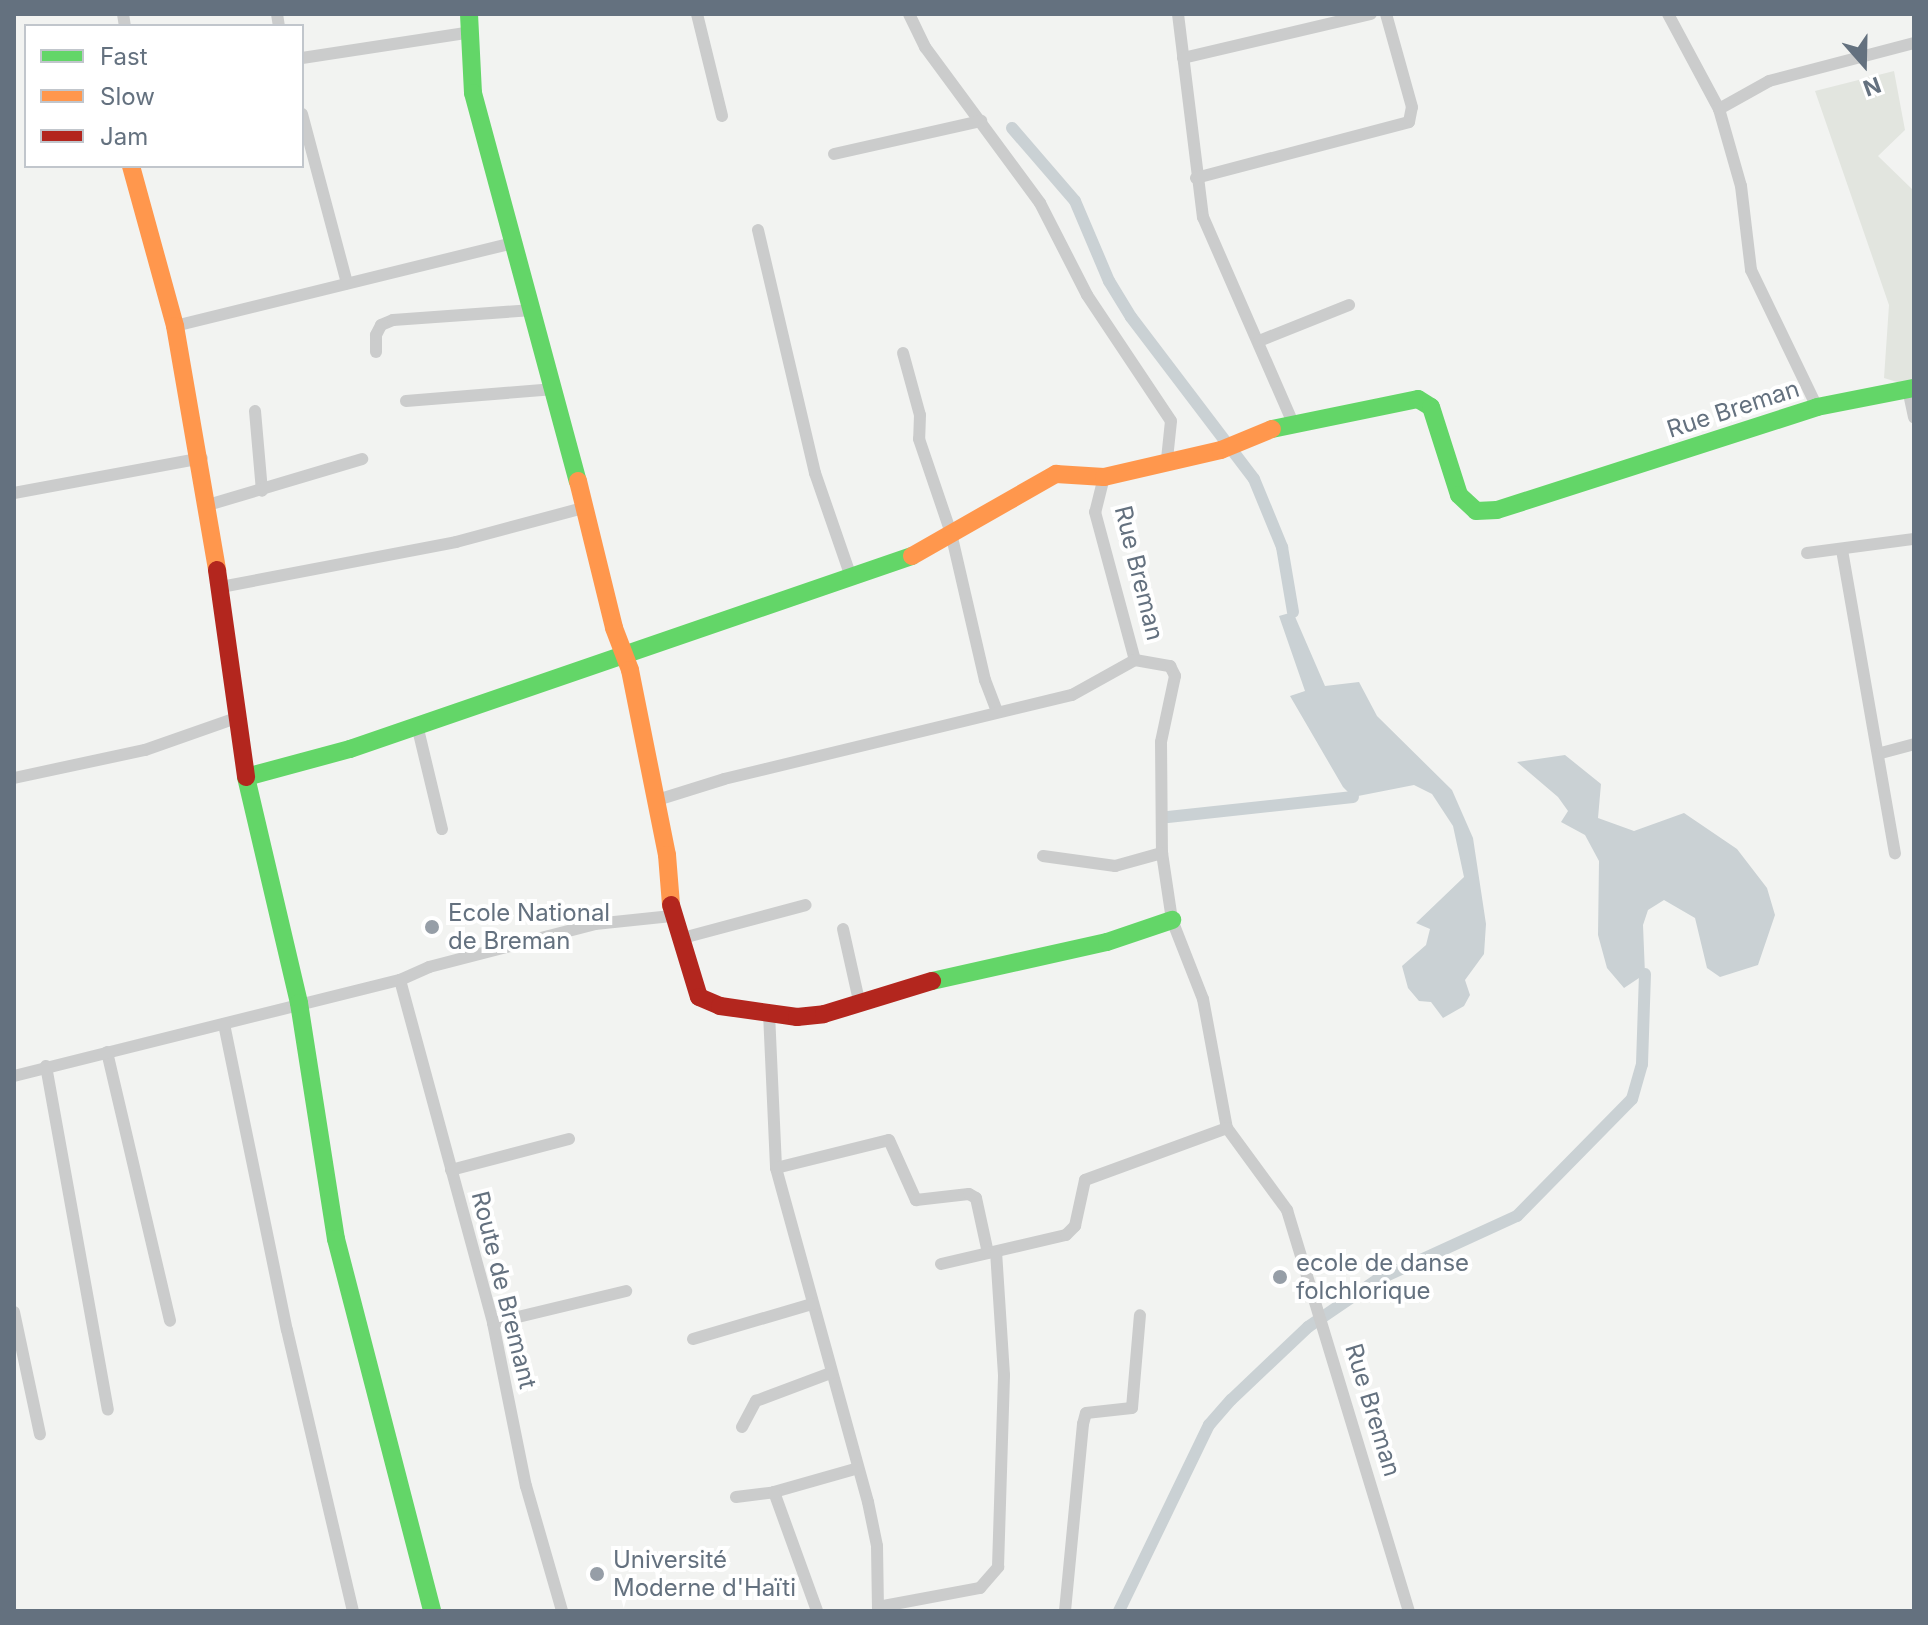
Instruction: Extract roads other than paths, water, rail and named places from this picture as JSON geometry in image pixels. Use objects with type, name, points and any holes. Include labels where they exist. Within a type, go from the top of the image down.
[{"type":"street","points":[[697,14],[722,116]]},
{"type":"street","points":[[909,14],[925,47],[1040,203],[1087,295],[1171,421],[1167,458]]},
{"type":"street","points":[[1178,14],[1203,217],[1292,421]]},
{"type":"street","points":[[1183,58],[1341,18],[1371,14]]},
{"type":"street","points":[[1196,178],[1409,122],[1412,107],[1386,14]]},
{"type":"street","points":[[1668,14],[1719,109],[1741,186],[1751,270],[1817,407]]},
{"type":"street","points":[[304,58],[470,23],[473,93],[555,389],[623,655],[667,855],[672,916],[699,997],[720,1006],[797,1017],[860,1005],[962,972],[1107,942],[1172,920]]},
{"type":"street","points":[[1719,109],[1769,81],[1914,43]]},
{"type":"street","points":[[834,154],[981,121]]},
{"type":"street","points":[[304,122],[347,283]]},
{"type":"street","points":[[132,168],[175,326],[202,458],[246,777],[299,1003],[336,1239],[432,1611]]},
{"type":"street","points":[[758,230],[815,473],[850,574]]},
{"type":"street","points":[[175,326],[514,243]]},
{"type":"street","points":[[1259,341],[1349,305]]},
{"type":"street","points":[[376,352],[376,335],[381,325],[393,320],[533,310]]},
{"type":"street","points":[[903,353],[920,415],[919,439],[951,533],[985,680],[997,711]]},
{"type":"street","points":[[406,401],[555,389]]},
{"type":"street","points":[[1911,389],[1914,417]]},
{"type":"street","name":"Rue Breman","points":[[1409,1611],[1287,1210],[1227,1128],[1203,999],[1172,920],[1162,853],[1161,742],[1175,676],[1170,666],[1135,660],[1095,512],[1104,477],[1167,458],[1221,450],[1240,438],[1292,421],[1418,399],[1431,407],[1459,495],[1476,511],[1497,510],[1817,407],[1911,389]]},
{"type":"street","points":[[255,411],[262,491]]},
{"type":"street","points":[[14,493],[202,458]]},
{"type":"street","points":[[208,505],[362,459]]},
{"type":"street","points":[[246,777],[417,725],[850,574],[920,553],[1027,486],[1056,474],[1104,477]]},
{"type":"street","points":[[221,587],[456,542],[583,508]]},
{"type":"street","points":[[1807,553],[1914,539]]},
{"type":"street","points":[[1842,550],[1881,753],[1895,853]]},
{"type":"street","points":[[654,801],[997,711],[1072,695],[1135,660]]},
{"type":"street","points":[[14,778],[145,750],[239,717]]},
{"type":"street","points":[[417,725],[442,829]]},
{"type":"street","points":[[1881,753],[1914,744]]},
{"type":"street","points":[[1043,856],[1115,866],[1162,853]]},
{"type":"street","points":[[679,939],[806,905]]},
{"type":"street","points":[[14,1076],[400,980],[429,967],[595,924],[672,916]]},
{"type":"street","points":[[843,929],[860,1005]]},
{"type":"street","name":"Route de Bremant","points":[[400,980],[493,1323],[526,1486],[562,1611]]},
{"type":"street","points":[[769,1013],[776,1168],[877,1546],[878,1609],[980,1588],[998,1567],[1004,1375],[992,1252],[973,1195],[916,1200],[889,1140],[776,1168]]},
{"type":"street","points":[[224,1024],[287,1330],[353,1611]]},
{"type":"street","points":[[107,1052],[170,1321]]},
{"type":"street","points":[[46,1066],[108,1409]]},
{"type":"street","points":[[941,1264],[1066,1235],[1075,1226],[1085,1180],[1105,1169],[1227,1128]]},
{"type":"street","points":[[451,1170],[569,1139]]},
{"type":"street","points":[[493,1323],[626,1291]]},
{"type":"street","points":[[693,1339],[812,1304]]},
{"type":"street","points":[[14,1312],[40,1434]]},
{"type":"street","points":[[1065,1611],[1083,1424],[1086,1413],[1132,1408],[1140,1315]]},
{"type":"street","points":[[742,1427],[756,1401],[831,1373]]},
{"type":"street","points":[[736,1497],[774,1492],[858,1468]]},
{"type":"street","points":[[774,1492],[817,1611]]},
{"type":"waterway","points":[[1012,128],[1075,201],[1109,281],[1131,317],[1254,479],[1282,547],[1293,612]]},
{"type":"waterway","points":[[1168,817],[1353,797]]},
{"type":"waterway","points":[[1119,1611],[1209,1425],[1231,1400],[1308,1327],[1377,1280],[1517,1216],[1632,1099],[1642,1064],[1645,974]]},
{"type":"place","name":"Ecole National de Breman","points":[[432,927]]},
{"type":"place","name":"ecole de danse folchlorique","points":[[1280,1277]]},
{"type":"place","name":"Université Moderne d'Haïti","points":[[597,1574]]}]
